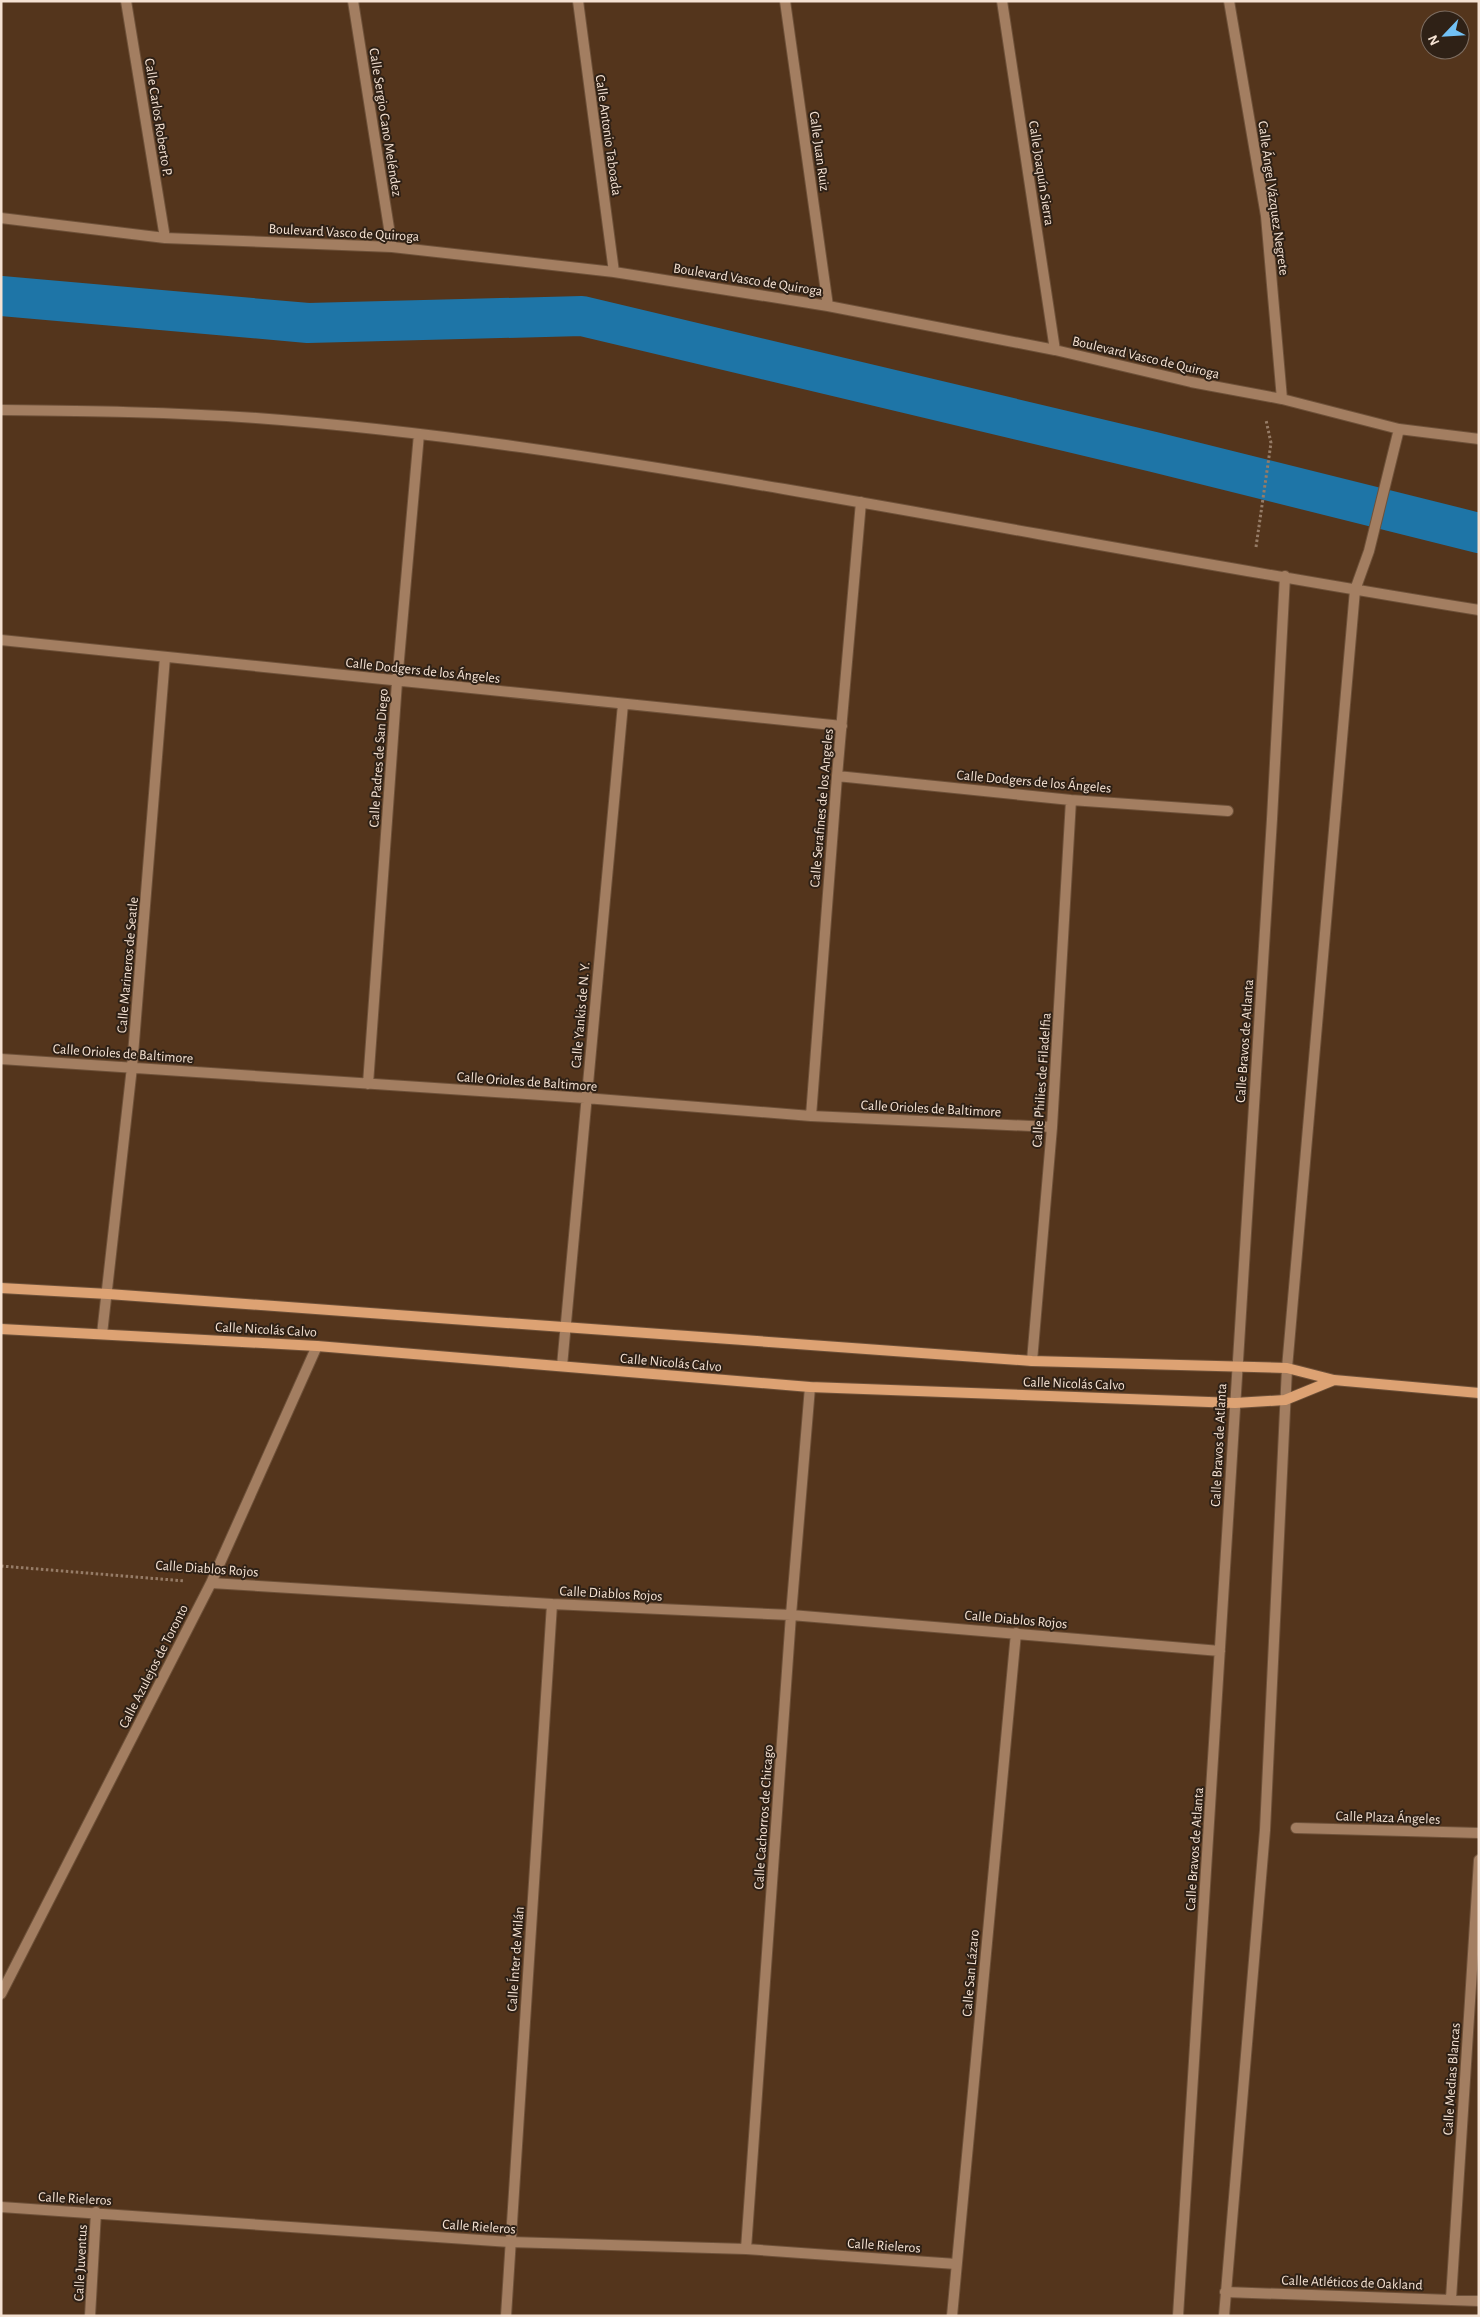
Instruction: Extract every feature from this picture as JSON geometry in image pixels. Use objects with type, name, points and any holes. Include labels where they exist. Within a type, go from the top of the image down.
[{"type":"street","name":"Calle Carlos Roberto P.","points":[[126,1],[164,238]]},
{"type":"street","name":"Calle Sergio Cano Meléndez","points":[[353,1],[392,247]]},
{"type":"street","name":"Calle Antonio Taboada","points":[[578,1],[614,272]]},
{"type":"street","name":"Calle Juan Ruiz","points":[[785,1],[828,306]]},
{"type":"street","name":"Calle Joaquín Sierra","points":[[1002,1],[1055,350]]},
{"type":"street","name":"Calle Ángel Vázquez Negrete","points":[[1229,1],[1266,216],[1282,399]]},
{"type":"street","name":"Boulevard Vasco de Quiroga","points":[[1,218],[164,238],[392,247],[614,272],[828,306],[1055,350],[1191,382],[1282,399],[1399,429],[1479,439]]},
{"type":"street","points":[[1,410],[104,411],[256,418],[419,434],[670,470],[1479,610]]},
{"type":"street","points":[[1224,2316],[1266,1830],[1286,1368],[1355,590],[1368,551],[1399,429]]},
{"type":"street","name":"Calle Padres de San Diego","points":[[368,1084],[397,682],[419,434]]},
{"type":"street","name":"Calle Serafines de los Angeles","points":[[811,1116],[837,776],[861,502]]},
{"type":"street","name":"Calle Bravos de Atlanta","points":[[1178,2316],[1236,1403],[1236,1366],[1272,819],[1285,576]]},
{"type":"street","name":"Calle Dodgers de los Ángeles","points":[[1,640],[842,726]]},
{"type":"street","name":"Calle Marineros de Seatle","points":[[102,1334],[132,1067],[165,657]]},
{"type":"street","name":"Calle Yankis de N. Y.","points":[[562,1366],[585,1098],[623,704]]},
{"type":"street","name":"Calle Dodgers de los Ángeles","points":[[837,776],[1071,800],[1228,811]]},
{"type":"street","name":"Calle Philies de Filadelfia","points":[[1032,1361],[1052,1127],[1071,800]]},
{"type":"street","name":"Calle Orioles de Baltimore","points":[[1,1059],[585,1098],[811,1116],[1052,1127]]},
{"type":"street","name":"Calle Nicolás Calvo","points":[[1,1288],[108,1294],[1032,1361],[1286,1368],[1334,1380],[1479,1393]]},
{"type":"street","name":"Calle Nicolás Calvo","points":[[1,1329],[318,1346],[810,1387],[1236,1403],[1285,1400],[1334,1380]]},
{"type":"street","name":"Calle Azulejos de Toronto","points":[[1,1994],[211,1583],[318,1346]]},
{"type":"street","name":"Calle Cachorros de Chicago","points":[[746,2249],[791,1615],[810,1387]]},
{"type":"street","name":"Calle Diablos Rojos","points":[[211,1583],[552,1604],[791,1615],[1220,1651]]},
{"type":"street","name":"Calle Ínter de Milán","points":[[506,2316],[552,1604]]},
{"type":"street","name":"Calle San Lázaro","points":[[952,2316],[1016,1633]]},
{"type":"street","name":"Calle Plaza Ángeles","points":[[1296,1828],[1479,1833]]},
{"type":"street","name":"Calle Medias Blancas","points":[[1451,2299],[1479,1860]]},
{"type":"street","name":"Calle Rieleros","points":[[1,2207],[96,2212],[510,2242],[746,2249],[956,2264]]},
{"type":"street","name":"Calle Juventus","points":[[90,2316],[96,2212]]},
{"type":"street","name":"Calle Atléticos de Oakland","points":[[1225,2292],[1479,2301]]},
{"type":"path","points":[[1259,531],[1271,443]]},
{"type":"path","name":"Calle Diablos Rojos","points":[[1,1566],[211,1583]]},
{"type":"waterway","points":[[1,296],[308,323],[582,316],[1154,452],[1479,533]]}]
